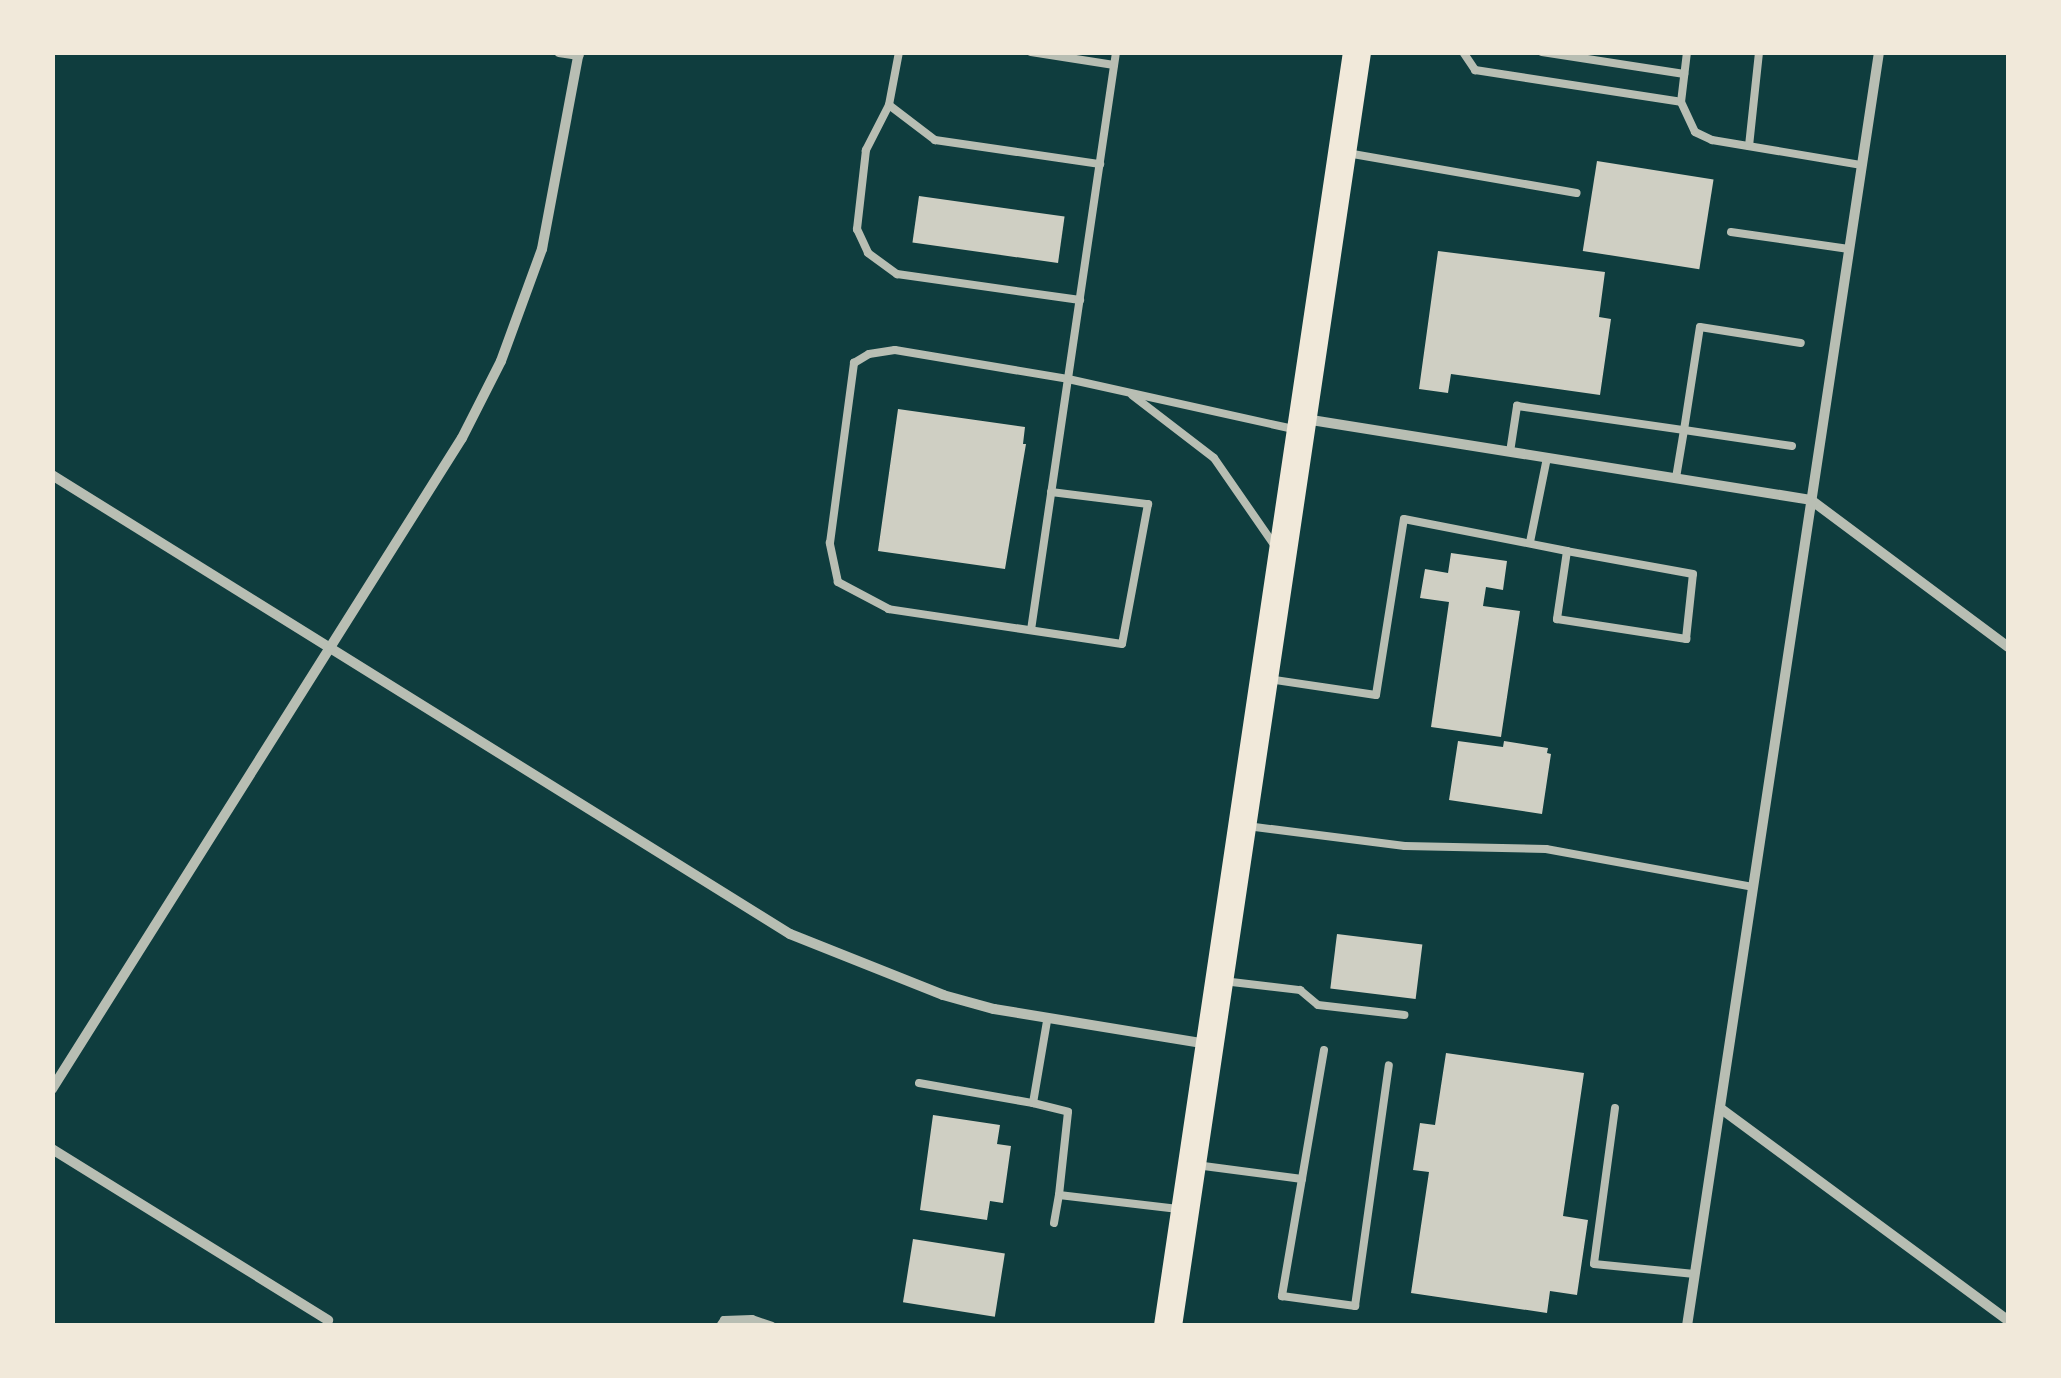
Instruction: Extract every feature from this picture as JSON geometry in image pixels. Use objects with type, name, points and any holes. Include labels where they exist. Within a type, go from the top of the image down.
[{"type":"highway","points":[[1168,1326],[1357,52]]},
{"type":"street","points":[[52,1089],[462,438],[501,361],[542,249],[579,54],[559,52]]},
{"type":"street","points":[[1688,1326],[1878,52]]},
{"type":"street","points":[[1303,425],[1510,452],[1811,500],[2008,647]]},
{"type":"street","points":[[52,475],[790,934],[942,996],[1047,1020],[1210,1044]]},
{"type":"street","points":[[1720,1108],[2008,1320]]},
{"type":"street","points":[[52,1149],[328,1320]]},
{"type":"lane","points":[[899,52],[889,105],[866,150],[857,229],[868,253],[896,274],[1080,300]]},
{"type":"lane","points":[[1031,52],[1114,65]]},
{"type":"lane","points":[[1031,630],[1116,52]]},
{"type":"lane","points":[[1463,52],[1475,70],[1681,102]]},
{"type":"lane","points":[[1542,52],[1684,74]]},
{"type":"lane","points":[[1687,52],[1681,102],[1695,132],[1749,146],[1862,165]]},
{"type":"lane","points":[[1749,146],[1760,52]]},
{"type":"lane","points":[[889,105],[935,140],[1100,164]]},
{"type":"lane","points":[[1342,152],[1577,193]]},
{"type":"lane","points":[[1731,232],[1849,248]]},
{"type":"lane","points":[[1676,478],[1700,327],[1802,343]]},
{"type":"lane","points":[[1052,492],[1148,504],[1122,644],[890,609],[838,582],[830,542],[854,363],[869,354],[895,350],[1303,425]]},
{"type":"lane","points":[[1128,392],[1214,458],[1282,558]]},
{"type":"lane","points":[[1510,452],[1518,406],[1792,446]]},
{"type":"lane","points":[[1530,542],[1548,458]]},
{"type":"lane","points":[[1264,679],[1376,695],[1404,519],[1694,574],[1686,639],[1557,620],[1568,551]]},
{"type":"lane","points":[[1242,826],[1404,846],[1546,849],[1753,886]]},
{"type":"lane","points":[[1219,981],[1300,990],[1318,1005],[1404,1015]]},
{"type":"lane","points":[[1033,1103],[1047,1020]]},
{"type":"lane","points":[[1324,1050],[1282,1296],[1356,1306],[1390,1065]]},
{"type":"lane","points":[[919,1083],[1068,1112],[1054,1222]]},
{"type":"lane","points":[[1615,1108],[1594,1264],[1695,1274]]},
{"type":"lane","points":[[1192,1165],[1302,1180]]},
{"type":"lane","points":[[1058,1194],[1185,1210]]},
{"type":"lane","points":[[720,1326],[724,1320],[752,1318],[772,1326]]},
{"type":"building","points":[[1597,161],[1714,179],[1699,269],[1583,251]]},
{"type":"building","points":[[919,196],[1065,216],[1058,263],[912,243]]},
{"type":"building","points":[[1438,251],[1605,272],[1599,317],[1611,319],[1600,395],[1451,374],[1448,393],[1419,389]]},
{"type":"building","points":[[898,409],[1025,427],[1026,444],[1005,569],[878,551]]},
{"type":"building","points":[[1451,553],[1507,561],[1503,590],[1486,587],[1483,606],[1520,611],[1501,737],[1431,727],[1449,602],[1420,598],[1425,569],[1448,573]]},
{"type":"building","points":[[1458,741],[1503,747],[1504,741],[1548,748],[1547,753],[1551,754],[1542,814],[1449,800]]},
{"type":"building","points":[[1337,934],[1422,944],[1416,999],[1330,989]]},
{"type":"building","points":[[1446,1053],[1584,1073],[1563,1216],[1588,1220],[1577,1295],[1550,1291],[1547,1313],[1411,1293],[1429,1172],[1413,1170],[1420,1123],[1435,1125]]},
{"type":"building","points":[[933,1115],[1000,1125],[997,1144],[1011,1146],[1003,1203],[990,1201],[987,1220],[920,1210]]},
{"type":"building","points":[[913,1239],[1005,1254],[995,1317],[903,1302]]}]
